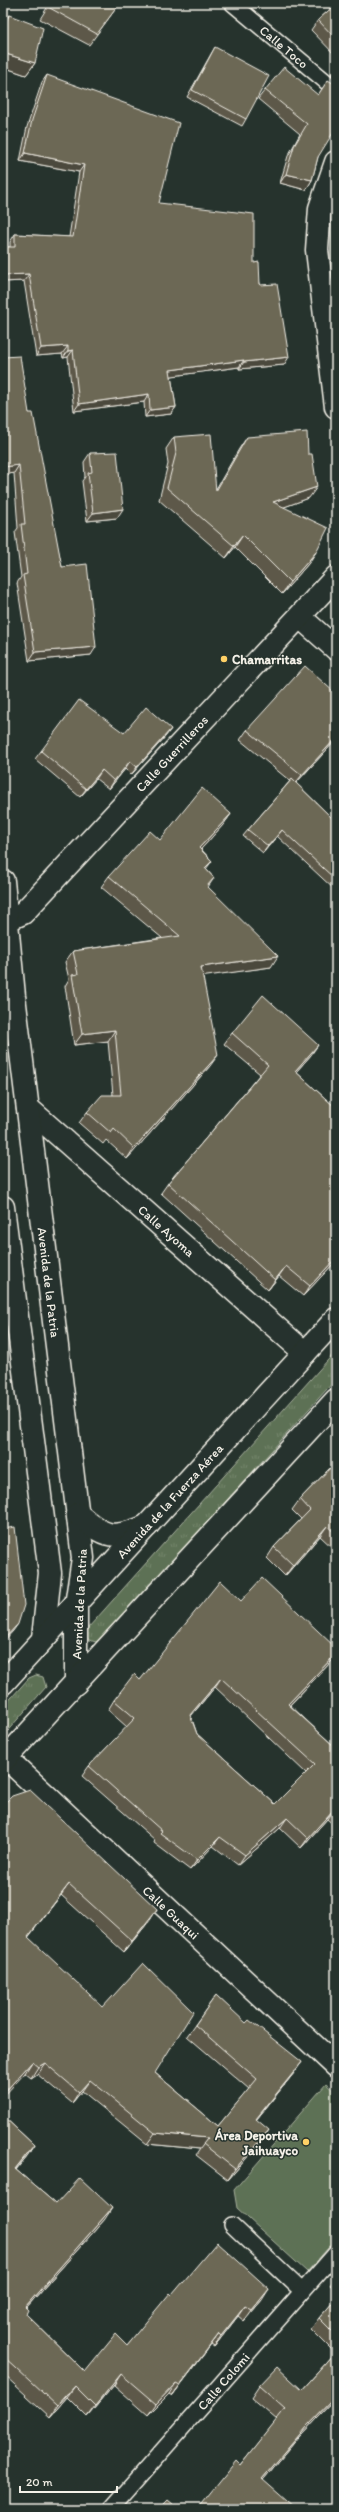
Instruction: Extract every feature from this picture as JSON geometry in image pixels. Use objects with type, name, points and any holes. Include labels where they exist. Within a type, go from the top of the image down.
[{"type":"main road","points":[[336,162],[320,208],[317,250],[336,407]]},
{"type":"main road","name":"Calle Guerrilleros","points":[[6,921],[23,913],[336,577]]},
{"type":"main road","points":[[300,617],[336,649]]},
{"type":"main road","name":"Avenida de la Patria","points":[[3,881],[9,997],[28,1108],[83,1558],[76,1606],[76,1683]]},
{"type":"main road","name":"Calle Ayoma","points":[[28,1108],[305,1353]]},
{"type":"main road","points":[[3,1207],[50,1573],[43,1638]]},
{"type":"main road","name":"Avenida de la Fuerza Aérea","points":[[3,1683],[43,1638],[76,1606],[336,1319]]},
{"type":"main road","points":[[5,1759],[336,1400]]},
{"type":"main road","points":[[78,1514],[96,1530],[109,1536],[127,1534],[150,1524]]},
{"type":"main road","name":"Calle Guaqui","points":[[5,1759],[336,2066]]},
{"type":"lane","name":"Calle Toco","points":[[232,3],[336,90]]},
{"type":"lane","points":[[232,2225],[302,2291]]},
{"type":"lane","name":"Calle Colomi","points":[[111,2509],[336,2253]]},
{"type":"green space","points":[[336,200],[336,298],[332,237]]},
{"type":"green space","points":[[336,1351],[336,1379],[102,1639],[96,1642],[89,1640],[86,1634],[88,1628]]},
{"type":"green space","points":[[36,1675],[43,1677],[46,1687],[3,1736],[3,1707],[29,1678]]},
{"type":"green space","name":"Área Deportiva Jaihuayco","points":[[326,2084],[336,2093],[336,2239],[307,2272],[237,2208],[234,2190]]},
{"type":"building","points":[[51,3],[120,3],[97,34],[48,7]]},
{"type":"building","points":[[336,4],[336,39],[318,20]]},
{"type":"building","points":[[9,15],[43,28],[35,63],[3,53],[3,29]]},
{"type":"building","points":[[215,47],[269,76],[246,119],[192,90]]},
{"type":"building","points":[[284,67],[318,95],[328,80],[336,85],[336,128],[318,157],[312,180],[286,174],[294,146],[307,124],[265,90]]},
{"type":"building","points":[[47,75],[179,123],[159,203],[254,214],[254,263],[259,262],[260,285],[277,284],[289,357],[244,362],[244,360],[170,370],[176,407],[150,410],[149,394],[79,404],[73,350],[68,351],[68,346],[41,348],[29,274],[3,275],[3,247],[15,247],[15,234],[73,237],[84,165],[25,153],[32,120]]},
{"type":"building","points":[[20,356],[29,413],[33,413],[62,567],[87,564],[96,647],[35,652],[23,575],[27,574],[21,524],[25,524],[19,465],[4,467],[3,460],[3,357]]},
{"type":"building","points":[[307,432],[308,454],[312,454],[317,487],[273,502],[328,528],[316,552],[290,582],[243,535],[234,546],[167,488],[176,453],[174,437],[211,434],[216,491],[247,437]]},
{"type":"building","points":[[117,452],[123,509],[93,513],[88,473],[92,472],[90,453]]},
{"type":"building","points":[[305,666],[335,693],[336,692],[336,738],[302,775],[247,730]]},
{"type":"building","points":[[79,700],[124,733],[146,707],[171,729],[137,767],[130,761],[114,781],[102,770],[86,789],[41,751]]},
{"type":"building","points":[[292,779],[335,821],[336,820],[336,880],[282,830],[268,846],[248,830]]},
{"type":"building","points":[[202,788],[231,814],[199,848],[212,861],[205,868],[214,878],[207,886],[278,956],[201,967],[218,1055],[134,1148],[114,1129],[111,1133],[87,1112],[102,1095],[121,1095],[115,1030],[82,1034],[72,975],[78,974],[73,951],[180,936],[109,876],[150,831],[160,840]]},
{"type":"building","points":[[263,995],[318,1045],[295,1071],[336,1108],[336,1258],[310,1286],[286,1266],[275,1280],[168,1183],[268,1065],[232,1033]]},
{"type":"building","points":[[336,1462],[336,1534],[327,1526],[293,1565],[274,1547],[310,1510],[300,1499]]},
{"type":"building","points":[[15,1527],[24,1605],[18,1624],[3,1639],[3,1529]]},
{"type":"building","points":[[262,1578],[336,1648],[336,1654],[288,1704],[336,1748],[336,1811],[334,1809],[308,1838],[287,1818],[245,1855],[220,1837],[197,1860],[160,1833],[162,1831],[89,1766],[135,1718],[114,1700],[134,1674],[140,1680],[220,1581],[241,1601]],"holes":[[[221,1678],[315,1764],[275,1804],[197,1734],[190,1715]]]},
{"type":"building","points":[[30,1790],[157,1909],[132,1941],[69,1884],[28,1937],[103,2007],[143,1963],[193,2012],[155,2073],[218,2126],[257,2079],[195,2025],[216,1995],[246,2023],[249,2020],[302,2062],[256,2119],[269,2130],[235,2169],[203,2144],[208,2138],[155,2133],[90,2080],[79,2092],[45,2063],[38,2067],[32,2062],[3,2094],[3,1805],[12,1796]]},
{"type":"building","points":[[3,2116],[34,2145],[15,2169],[56,2204],[80,2178],[112,2208],[25,2307],[28,2310],[26,2314],[85,2372],[116,2334],[127,2345],[170,2293],[172,2295],[217,2242],[269,2289],[252,2310],[245,2306],[221,2336],[219,2334],[180,2385],[176,2383],[156,2404],[121,2374],[95,2406],[75,2386],[57,2406],[3,2356]]},
{"type":"building","points":[[336,2299],[336,2335],[319,2318]]},
{"type":"building","points":[[336,2352],[336,2396],[306,2427],[262,2479],[296,2509],[198,2509],[236,2462],[240,2466],[285,2409],[259,2386],[277,2367],[302,2390]]},
{"type":"building","points":[[167,2500],[178,2509],[158,2509]]},
{"type":"place","name":"Chamarritas","points":[[224,659]]},
{"type":"place","name":"Área Deportiva Jaihuayco","points":[[306,2142]]}]
